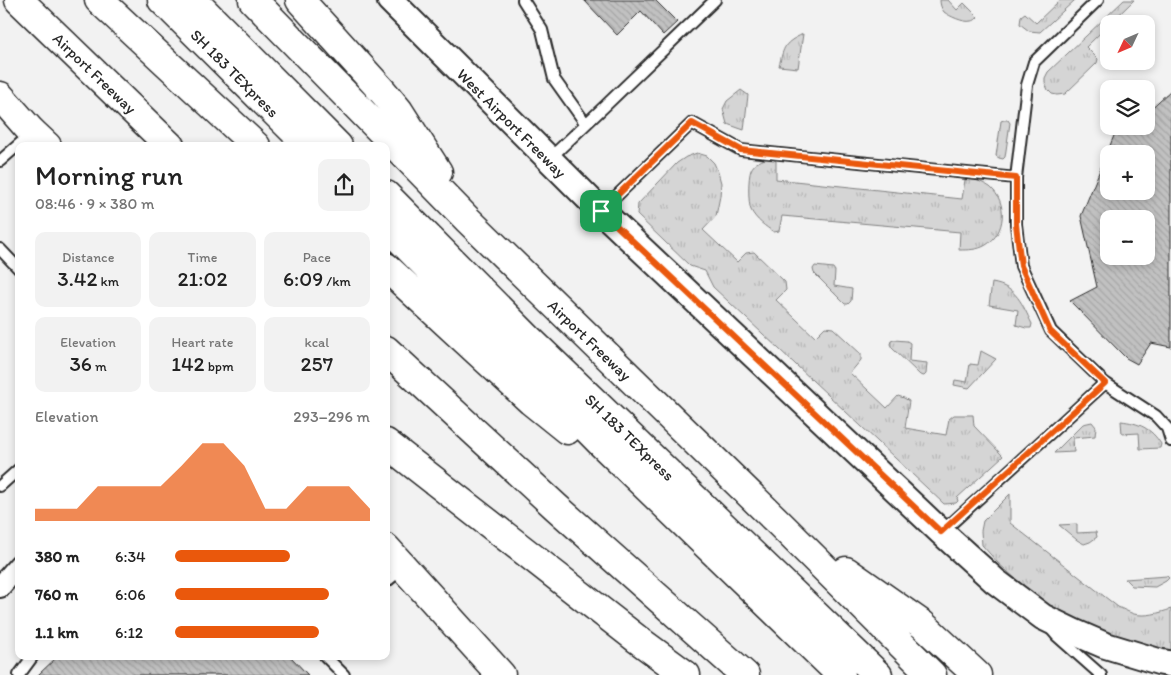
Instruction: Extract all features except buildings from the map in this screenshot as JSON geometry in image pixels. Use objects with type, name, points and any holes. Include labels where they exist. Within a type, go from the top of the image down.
[{"type":"main road","name":"Airport Freeway","points":[[19,0],[166,142]]},
{"type":"main road","points":[[99,0],[252,142]]},
{"type":"main road","name":"SH 183 TEXpress","points":[[162,0],[305,142]]},
{"type":"main road","name":"SH 183 TEXpress","points":[[193,0],[334,142]]},
{"type":"main road","name":"Airport Freeway","points":[[253,0],[468,220],[932,675]]},
{"type":"main road","points":[[300,0],[399,111],[468,220]]},
{"type":"main road","points":[[0,96],[41,142]]},
{"type":"main road","name":"SH 183 TEXpress","points":[[390,199],[530,340],[878,675]]},
{"type":"main road","name":"SH 183 TEXpress","points":[[390,229],[600,442],[841,675]]},
{"type":"main road","points":[[390,271],[531,401],[668,508]]},
{"type":"main road","points":[[390,354],[556,507],[744,675]]},
{"type":"main road","points":[[390,446],[686,675]]},
{"type":"main road","points":[[779,524],[923,625],[978,675]]},
{"type":"main road","points":[[392,566],[501,675]]},
{"type":"street","name":"West Airport Freeway","points":[[390,0],[601,211],[995,581],[1043,617],[1074,632],[1104,644],[1171,664]]},
{"type":"street","points":[[0,587],[15,570]]},
{"type":"lane","points":[[522,0],[542,30],[554,79],[586,124]]},
{"type":"lane","points":[[548,159],[715,0]]},
{"type":"lane","points":[[1098,0],[1034,62],[1027,85],[1016,178],[1016,224],[1021,266],[1050,331],[1105,383],[1156,416],[1167,428],[1171,441]]},
{"type":"lane","points":[[601,211],[692,123],[741,150],[1016,178]]},
{"type":"lane","points":[[0,161],[15,154]]},
{"type":"lane","points":[[0,249],[15,265]]},
{"type":"lane","points":[[941,532],[1105,383]]},
{"type":"lane","points":[[0,486],[15,473]]},
{"type":"lane","points":[[1043,617],[1057,636],[1101,675]]},
{"type":"lane","points":[[19,675],[29,660]]},
{"type":"lane","points":[[329,660],[344,675]]},
{"type":"green space","points":[[940,0],[948,0],[957,10],[964,3],[978,17],[968,21],[953,17],[944,12]]},
{"type":"green space","points":[[1060,0],[1075,0],[1040,32],[1029,31],[1020,24],[1021,16],[1025,13],[1036,23]]},
{"type":"green space","points":[[1124,0],[1134,0],[1119,15],[1108,15]]},
{"type":"green space","points":[[1100,23],[1100,33],[1086,47],[1098,59],[1097,63],[1065,94],[1052,94],[1048,90],[1045,78],[1048,72]]},
{"type":"green space","points":[[803,34],[798,68],[779,66],[782,54],[788,43]]},
{"type":"green space","points":[[741,90],[748,95],[744,130],[727,124],[723,109],[727,101]]},
{"type":"green space","points":[[1008,120],[1010,123],[1005,157],[1003,159],[996,156],[1001,121]]},
{"type":"green space","points":[[697,153],[707,156],[714,163],[721,183],[716,216],[703,230],[737,262],[746,253],[754,252],[785,282],[786,290],[776,300],[815,337],[825,327],[833,328],[861,354],[861,360],[850,373],[887,408],[898,396],[909,401],[905,428],[946,435],[949,419],[954,415],[973,415],[974,426],[1003,456],[957,498],[958,501],[956,503],[944,504],[713,287],[705,271],[690,266],[637,215],[638,204],[677,163]]},
{"type":"green space","points":[[770,157],[776,161],[776,179],[962,199],[965,180],[969,177],[990,187],[996,193],[1002,209],[1001,225],[993,240],[986,245],[966,250],[959,250],[960,232],[782,216],[779,231],[774,232],[761,223],[753,214],[749,196],[749,178],[752,167]]},
{"type":"green space","points":[[815,266],[833,268],[835,271],[834,286],[852,289],[851,301],[848,304],[845,304],[814,273],[813,269]]},
{"type":"green space","points":[[992,283],[1007,288],[1018,297],[1032,324],[1031,328],[1016,325],[1018,310],[989,305]]},
{"type":"green space","points":[[894,340],[910,343],[909,361],[927,363],[924,376],[920,375],[892,348],[890,344]]},
{"type":"green space","points":[[981,351],[996,359],[969,388],[954,385],[955,380],[967,382],[970,364],[978,365]]},
{"type":"green space","points":[[1121,421],[1133,423],[1149,430],[1161,444],[1160,448],[1140,449],[1139,433],[1122,434]]},
{"type":"green space","points":[[1092,422],[1096,427],[1095,436],[1073,438],[1074,452],[1054,453],[1083,424]]},
{"type":"green space","points":[[1010,494],[1010,523],[1118,607],[1134,614],[1143,615],[1171,609],[1171,653],[1132,645],[1045,605],[998,563],[982,545],[981,531],[983,521]]},
{"type":"green space","points":[[1077,524],[1077,533],[1096,532],[1097,537],[1084,544],[1059,525]]},
{"type":"green space","points":[[1167,576],[1169,578],[1166,581],[1155,587],[1132,586],[1125,579]]},
{"type":"route","points":[[692,123],[741,150],[1016,178],[1016,224],[1021,266],[1050,331],[1105,383],[941,532],[601,211],[692,123]]}]
